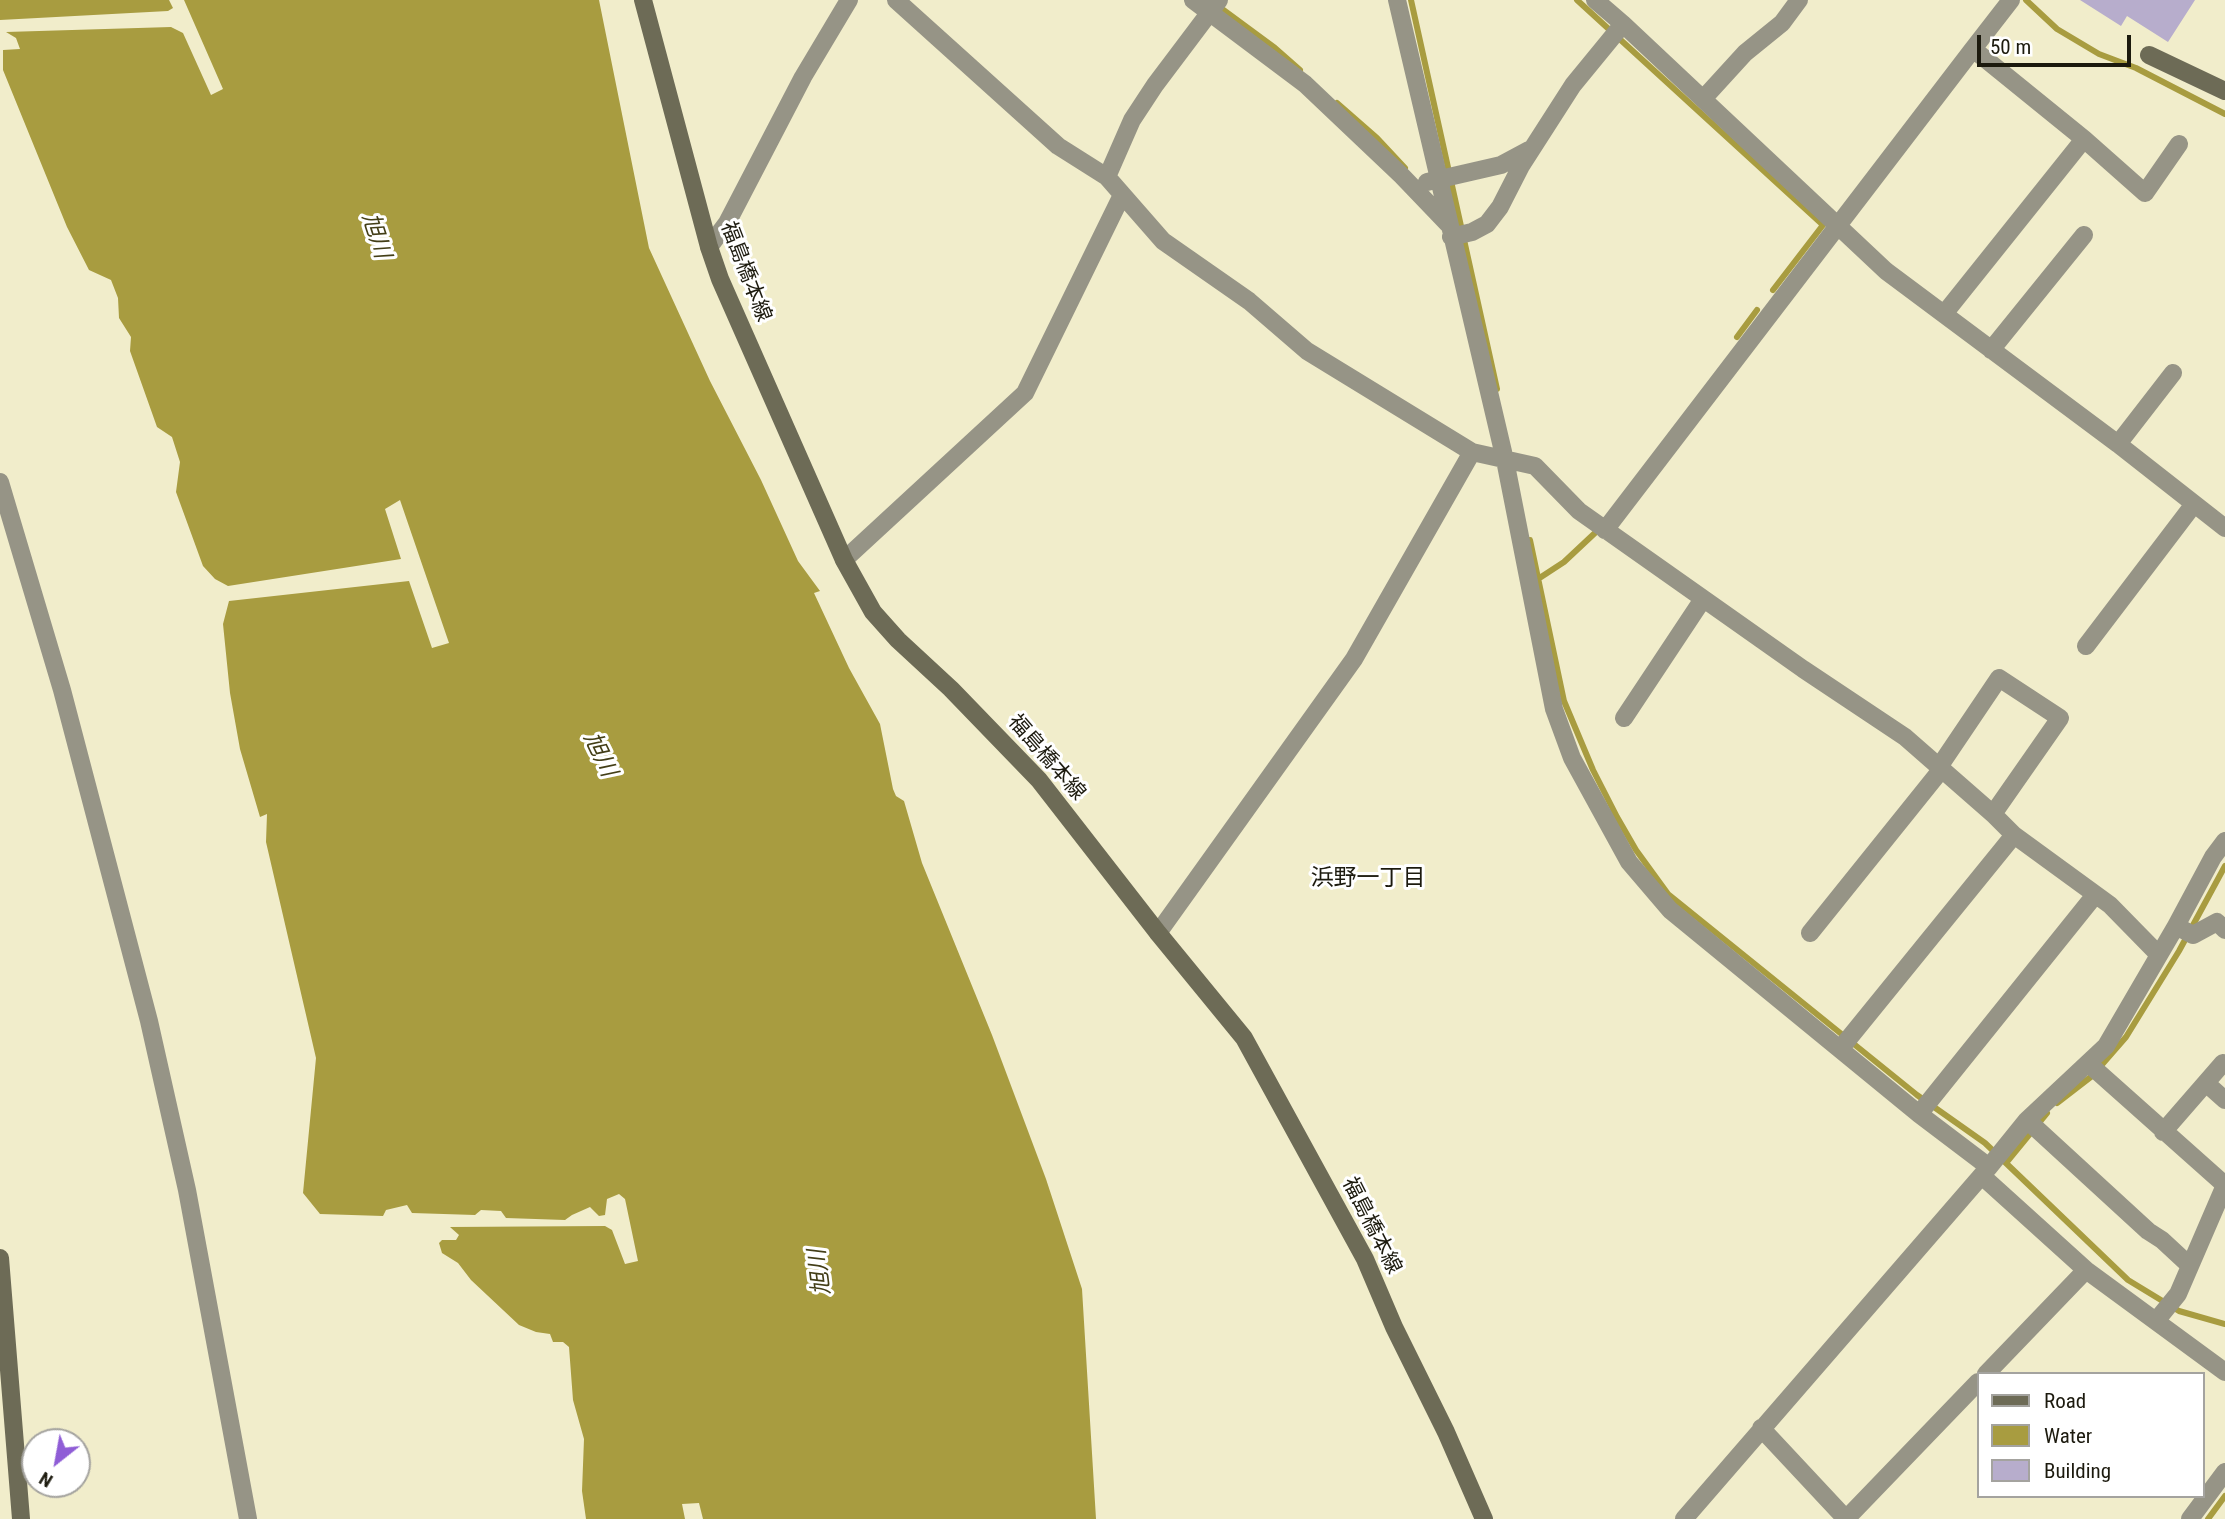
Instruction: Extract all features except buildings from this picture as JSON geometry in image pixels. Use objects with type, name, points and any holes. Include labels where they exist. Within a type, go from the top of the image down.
[{"type":"main road","name":"福島橋本線","points":[[643,0],[720,279],[844,560],[873,612],[1039,780],[1244,1038],[1365,1259],[1484,1519]]},
{"type":"main road","points":[[2149,55],[2225,91]]},
{"type":"main road","points":[[0,1258],[21,1519]]},
{"type":"street","points":[[709,247],[727,223],[803,77],[849,0]]},
{"type":"street","points":[[896,0],[1058,146],[1107,177],[1163,241],[1249,301],[1307,351],[1472,452],[1535,466],[1579,511],[1905,737],[2014,835],[2110,905],[2159,955]]},
{"type":"street","points":[[1193,0],[1214,6],[1305,83],[1412,186],[1451,233]]},
{"type":"street","points":[[1397,0],[1447,178],[1451,233],[1514,462],[1554,709],[1572,758],[1629,862],[1670,910],[1846,1042],[1992,1164],[2086,1270],[2164,1312],[2225,1372]]},
{"type":"street","points":[[1595,0],[1618,30],[1703,99],[1886,271],[2118,444],[2225,528]]},
{"type":"street","points":[[1703,99],[1745,53],[1782,23],[1799,0]]},
{"type":"street","points":[[1605,530],[2011,0]]},
{"type":"street","points":[[1107,177],[1132,120],[1214,6]]},
{"type":"street","points":[[1451,233],[1472,232],[1488,224],[1532,148],[1573,85],[1618,30]]},
{"type":"street","points":[[1973,49],[2084,139],[2145,193],[2179,144]]},
{"type":"street","points":[[1944,314],[2084,139]]},
{"type":"street","points":[[1412,186],[1500,165],[1516,159],[1532,148]]},
{"type":"street","points":[[844,560],[1025,393],[1122,195]]},
{"type":"street","points":[[1991,350],[2084,235]]},
{"type":"street","points":[[2118,444],[2172,373]]},
{"type":"street","points":[[1158,933],[1354,659],[1472,452]]},
{"type":"street","points":[[0,482],[62,690],[149,1021],[187,1190],[248,1519]]},
{"type":"street","points":[[2086,646],[2194,504]]},
{"type":"street","points":[[1624,718],[1703,599]]},
{"type":"street","points":[[1810,933],[1940,768],[1999,678],[2060,718],[1993,814]]},
{"type":"street","points":[[1846,1042],[2014,835]]},
{"type":"street","points":[[1684,1519],[1992,1164],[2032,1124],[2095,1069],[2159,955],[2185,931],[2213,857],[2225,841]]},
{"type":"street","points":[[1924,1107],[2095,895]]},
{"type":"street","points":[[2185,931],[2217,922],[2225,930]]},
{"type":"street","points":[[2162,1132],[2223,1063]]},
{"type":"street","points":[[2095,1069],[2162,1132],[2225,1185],[2178,1294],[2164,1312]]},
{"type":"street","points":[[2207,1084],[2225,1100]]},
{"type":"street","points":[[2032,1124],[2189,1265]]},
{"type":"street","points":[[1988,1372],[2086,1270]]},
{"type":"street","points":[[1761,1429],[1846,1519],[1976,1384]]},
{"type":"street","points":[[2190,1519],[2225,1472]]},
{"type":"water","points":[[0,0],[169,0],[173,8],[168,11],[0,20]]},
{"type":"water","name":"旭川","points":[[184,0],[599,0],[649,248],[798,561],[820,591],[814,593],[849,668],[880,724],[893,789],[896,796],[904,801],[922,863],[992,1035],[1046,1179],[1082,1289],[1096,1519],[703,1519],[699,1503],[682,1504],[685,1519],[586,1519],[582,1491],[584,1439],[573,1400],[569,1347],[563,1342],[553,1342],[550,1334],[519,1325],[471,1280],[458,1263],[442,1253],[439,1243],[442,1240],[456,1240],[459,1235],[450,1227],[605,1226],[612,1230],[625,1264],[638,1261],[625,1199],[619,1194],[607,1199],[605,1215],[599,1216],[590,1207],[565,1220],[506,1218],[501,1211],[481,1210],[475,1215],[412,1213],[407,1205],[386,1210],[383,1216],[320,1214],[303,1193],[316,1058],[266,842],[267,814],[260,817],[240,749],[230,693],[223,624],[229,601],[409,581],[432,648],[449,643],[400,500],[385,509],[401,559],[228,586],[215,579],[203,566],[176,492],[180,462],[172,437],[157,427],[130,351],[131,337],[119,318],[118,298],[111,280],[89,270],[67,227],[3,70],[3,50],[20,49],[16,38],[6,32],[171,27],[183,33],[211,95],[223,89]]},
{"type":"waterway","points":[[1411,0],[1497,389]]},
{"type":"waterway","points":[[1577,0],[1823,225],[1773,290]]},
{"type":"waterway","points":[[2026,0],[2057,29],[2099,54],[2136,68],[2225,114]]},
{"type":"waterway","points":[[1218,6],[1300,70]]},
{"type":"waterway","points":[[1337,103],[1377,138],[1405,168]]},
{"type":"waterway","points":[[1737,337],[1757,310]]},
{"type":"waterway","points":[[1538,579],[1564,562],[1596,532]]},
{"type":"waterway","points":[[1530,540],[1564,701],[1593,770],[1617,817],[1636,850],[1668,894],[1917,1095],[1985,1143],[2128,1280],[2179,1311],[2225,1324]]},
{"type":"waterway","points":[[2057,1103],[2092,1076],[2126,1037],[2179,951],[2225,866]]},
{"type":"waterway","points":[[2006,1163],[2047,1113]]},
{"type":"waterway","points":[[2208,1519],[2225,1496]]},
{"type":"district","name":"浜野一丁目","points":[[1368,879]]}]
